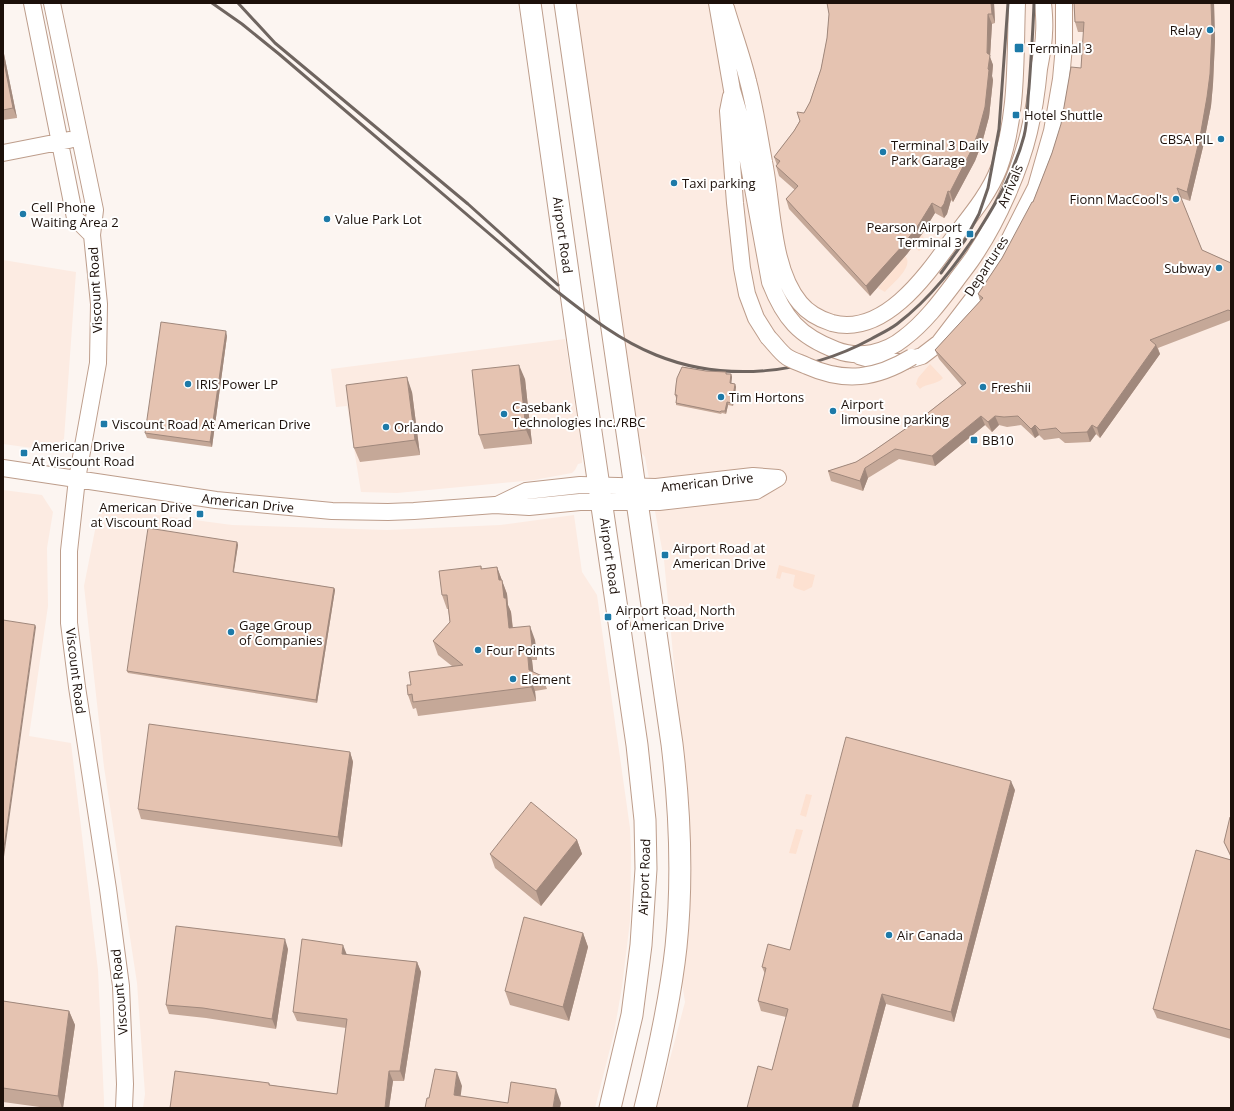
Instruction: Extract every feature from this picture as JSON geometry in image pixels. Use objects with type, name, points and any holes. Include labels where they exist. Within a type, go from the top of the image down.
[{"type":"main road","name":"Airport Road","points":[[530,3],[637,744],[643,798],[646,844],[645,898],[636,986],[626,1044],[610,1108]]},
{"type":"main road","points":[[565,3],[673,750],[678,804],[680,849],[678,916],[670,992],[644,1108]]},
{"type":"street","name":"Viscount Road","points":[[32,3],[75,218],[92,235]]},
{"type":"street","name":"Viscount Road","points":[[52,3],[95,210],[92,235],[99,304],[98,363],[77,479],[69,551],[69,623],[121,986],[125,1084],[124,1108]]},
{"type":"street","points":[[716,3],[732,90],[740,117],[770,282],[777,301],[792,322],[806,336],[822,345],[840,352],[880,362],[902,362],[922,356],[939,343],[978,292],[998,262],[1036,187],[1052,131],[1061,79],[1064,46],[1064,3]]},
{"type":"street","points":[[724,3],[748,81],[766,172],[773,227],[782,270],[793,293],[808,312],[817,318],[838,324],[857,324],[873,318],[890,310],[909,294],[925,277],[992,185],[1007,139],[1014,95],[1017,3]]},
{"type":"street","name":"Arrivals","points":[[856,355],[879,351],[891,347],[923,322],[977,253],[990,229],[1009,191],[1029,132],[1035,101],[1044,33],[1043,3]]},
{"type":"street","name":"Departures","points":[[732,90],[728,111],[735,203],[742,268],[747,294],[756,318],[768,337],[786,356],[820,372],[840,377],[868,376],[889,370],[907,360],[921,349],[951,316],[982,278],[1003,243],[1036,171],[1046,138],[1057,68],[1060,15],[1059,3]]},
{"type":"street","points":[[3,153],[80,138]]},
{"type":"street","name":"American Drive","points":[[3,468],[209,499],[326,511],[414,512],[495,505],[526,491],[580,485],[601,493],[636,494],[659,502],[756,491],[778,478],[752,476],[656,487],[636,494]]},
{"type":"shaded area","points":[[574,3],[1231,3],[1231,1108],[657,1108],[685,1002],[681,977],[684,769],[664,560],[645,457],[638,445]]},
{"type":"shaded area","points":[[922,234],[925,241],[922,249],[919,251],[913,246]]},
{"type":"shaded area","points":[[905,256],[907,265],[901,275],[885,292],[878,288]]},
{"type":"shaded area","points":[[3,260],[76,272],[64,439],[47,450],[3,444]]},
{"type":"shaded area","points":[[565,339],[582,452],[582,463],[578,464],[572,473],[534,480],[397,493],[361,492],[347,406],[336,407],[331,369]]},
{"type":"shaded area","points":[[930,364],[943,378],[938,382],[920,389],[916,384],[918,378]]},
{"type":"shaded area","points":[[3,490],[42,495],[53,512],[47,548],[48,606],[29,736],[71,743],[98,970],[104,1108],[3,1108]]},
{"type":"shaded area","points":[[105,508],[232,525],[387,530],[500,525],[574,515],[582,572],[597,595],[630,828],[631,853],[630,921],[622,987],[614,1033],[595,1108],[143,1108],[145,1094],[137,983],[104,767],[84,586],[98,515]]},
{"type":"shaded area","points":[[779,565],[815,575],[812,587],[804,591],[795,588],[793,586],[795,575],[782,572],[780,579],[776,578]]},
{"type":"shaded area","points":[[806,794],[812,795],[806,817],[800,815]]},
{"type":"shaded area","points":[[796,829],[803,830],[796,854],[789,853]]},
{"type":"building","name":"Terminal 3 Daily Park Garage","points":[[827,3],[991,3],[992,14],[988,14],[987,53],[990,55],[985,107],[978,133],[971,151],[950,192],[948,191],[944,204],[941,208],[932,203],[904,244],[866,286],[786,199],[798,186],[776,166],[780,161],[774,157],[800,121],[797,112],[804,113],[810,102],[821,69],[827,38],[829,14]]},
{"type":"building","name":"Terminal 3","points":[[1074,3],[1211,3],[1212,30],[1210,74],[1200,137],[1187,192],[1177,188],[1202,250],[1231,263],[1231,311],[1228,310],[1150,340],[1156,345],[1097,428],[1092,425],[1087,432],[1061,433],[1056,428],[1040,430],[1035,425],[1031,429],[1018,416],[995,416],[988,422],[981,416],[932,456],[895,449],[865,468],[860,481],[828,471],[856,462],[872,452],[924,416],[966,383],[935,350],[983,298],[978,294],[1002,258],[1033,202],[1052,153],[1061,124],[1071,67],[1081,68],[1084,22],[1075,22]]},
{"type":"building","points":[[3,57],[13,108],[3,110]]},
{"type":"building","name":"IRIS Power LP","points":[[161,322],[226,331],[210,442],[145,433]]},
{"type":"building","name":"Casebank Technologies Inc./RBC","points":[[519,365],[526,430],[479,435],[472,370]]},
{"type":"building","points":[[682,367],[706,371],[726,372],[726,374],[731,374],[730,383],[735,384],[732,403],[727,402],[725,411],[720,412],[676,403],[677,395],[675,395],[677,378]]},
{"type":"building","name":"Orlando","points":[[407,377],[415,440],[354,448],[346,385]]},
{"type":"building","name":"Gage Group of Companies","points":[[148,528],[237,542],[233,572],[334,588],[316,700],[127,671]]},
{"type":"building","name":"Four Points","points":[[481,566],[481,569],[497,567],[499,580],[502,580],[504,598],[506,598],[509,628],[530,626],[532,646],[527,647],[529,670],[542,676],[530,677],[531,687],[413,702],[412,694],[408,695],[407,685],[411,685],[409,672],[463,665],[433,641],[450,622],[447,595],[442,595],[439,571]]},
{"type":"building","points":[[3,620],[35,625],[3,855]]},
{"type":"building","points":[[149,724],[350,752],[338,837],[138,809]]},
{"type":"building","name":"Air Canada","points":[[846,737],[1011,781],[951,1012],[882,994],[852,1108],[747,1108],[758,1066],[772,1070],[788,1009],[758,1001],[766,968],[762,967],[768,944],[790,950]]},
{"type":"building","points":[[531,802],[577,840],[536,891],[490,854]]},
{"type":"building","points":[[1231,817],[1231,856],[1224,842]]},
{"type":"building","points":[[1196,850],[1231,860],[1231,1030],[1153,1009]]},
{"type":"building","points":[[524,917],[583,933],[563,1007],[505,991]]},
{"type":"building","points":[[176,926],[285,939],[272,1019],[203,1008],[166,1005]]},
{"type":"building","points":[[302,939],[343,945],[342,954],[417,962],[400,1071],[389,1071],[385,1108],[170,1108],[175,1071],[269,1083],[269,1085],[337,1094],[347,1019],[293,1012]]},
{"type":"building","points":[[3,1001],[69,1011],[58,1096],[3,1088]]},
{"type":"building","points":[[435,1069],[457,1072],[454,1095],[508,1103],[511,1082],[556,1089],[553,1108],[425,1108],[427,1098],[429,1098]]},
{"type":"railway","points":[[212,3],[242,24],[279,54],[554,289],[603,326],[642,349],[682,364],[710,369],[737,371],[765,371],[793,367],[846,351],[894,326],[921,303],[952,268],[979,230],[993,207],[1011,173],[1020,149],[1027,118],[1034,3]]},
{"type":"railway","points":[[238,3],[275,43],[468,204],[558,285]]},
{"type":"railway","points":[[941,273],[965,240],[979,214],[988,188],[999,129],[1008,3]]},
{"type":"place","name":"Relay","points":[[1210,30]]},
{"type":"place","name":"Terminal 3","points":[[1019,48]]},
{"type":"place","name":"Hotel Shuttle","points":[[1016,115]]},
{"type":"place","name":"CBSA PIL","points":[[1221,139]]},
{"type":"place","name":"Terminal 3 Daily Park Garage","points":[[883,152]]},
{"type":"place","name":"Taxi parking","points":[[674,183]]},
{"type":"place","name":"Fionn MacCool's","points":[[1176,199]]},
{"type":"place","name":"Cell Phone Waiting Area 2","points":[[23,214]]},
{"type":"place","name":"Value Park Lot","points":[[327,219]]},
{"type":"place","name":"Pearson Airport Terminal 3","points":[[970,234]]},
{"type":"place","name":"Subway","points":[[1219,268]]},
{"type":"place","name":"IRIS Power LP","points":[[188,384]]},
{"type":"place","name":"Freshii","points":[[983,387]]},
{"type":"place","name":"Tim Hortons","points":[[721,397]]},
{"type":"place","name":"Airport limousine parking","points":[[833,411]]},
{"type":"place","name":"Casebank Technologies Inc./RBC","points":[[504,414]]},
{"type":"place","name":"Viscount Road At American Drive","points":[[104,424]]},
{"type":"place","name":"Orlando","points":[[386,427]]},
{"type":"place","name":"BB10","points":[[974,440]]},
{"type":"place","name":"American Drive At Viscount Road","points":[[24,453]]},
{"type":"place","name":"American Drive at Viscount Road","points":[[200,514]]},
{"type":"place","name":"Airport Road at American Drive","points":[[665,555]]},
{"type":"place","name":"Airport Road, North of American Drive","points":[[608,617]]},
{"type":"place","name":"Gage Group of Companies","points":[[231,632]]},
{"type":"place","name":"Four Points","points":[[478,650]]},
{"type":"place","name":"Element","points":[[513,679]]},
{"type":"place","name":"Air Canada","points":[[889,935]]}]
